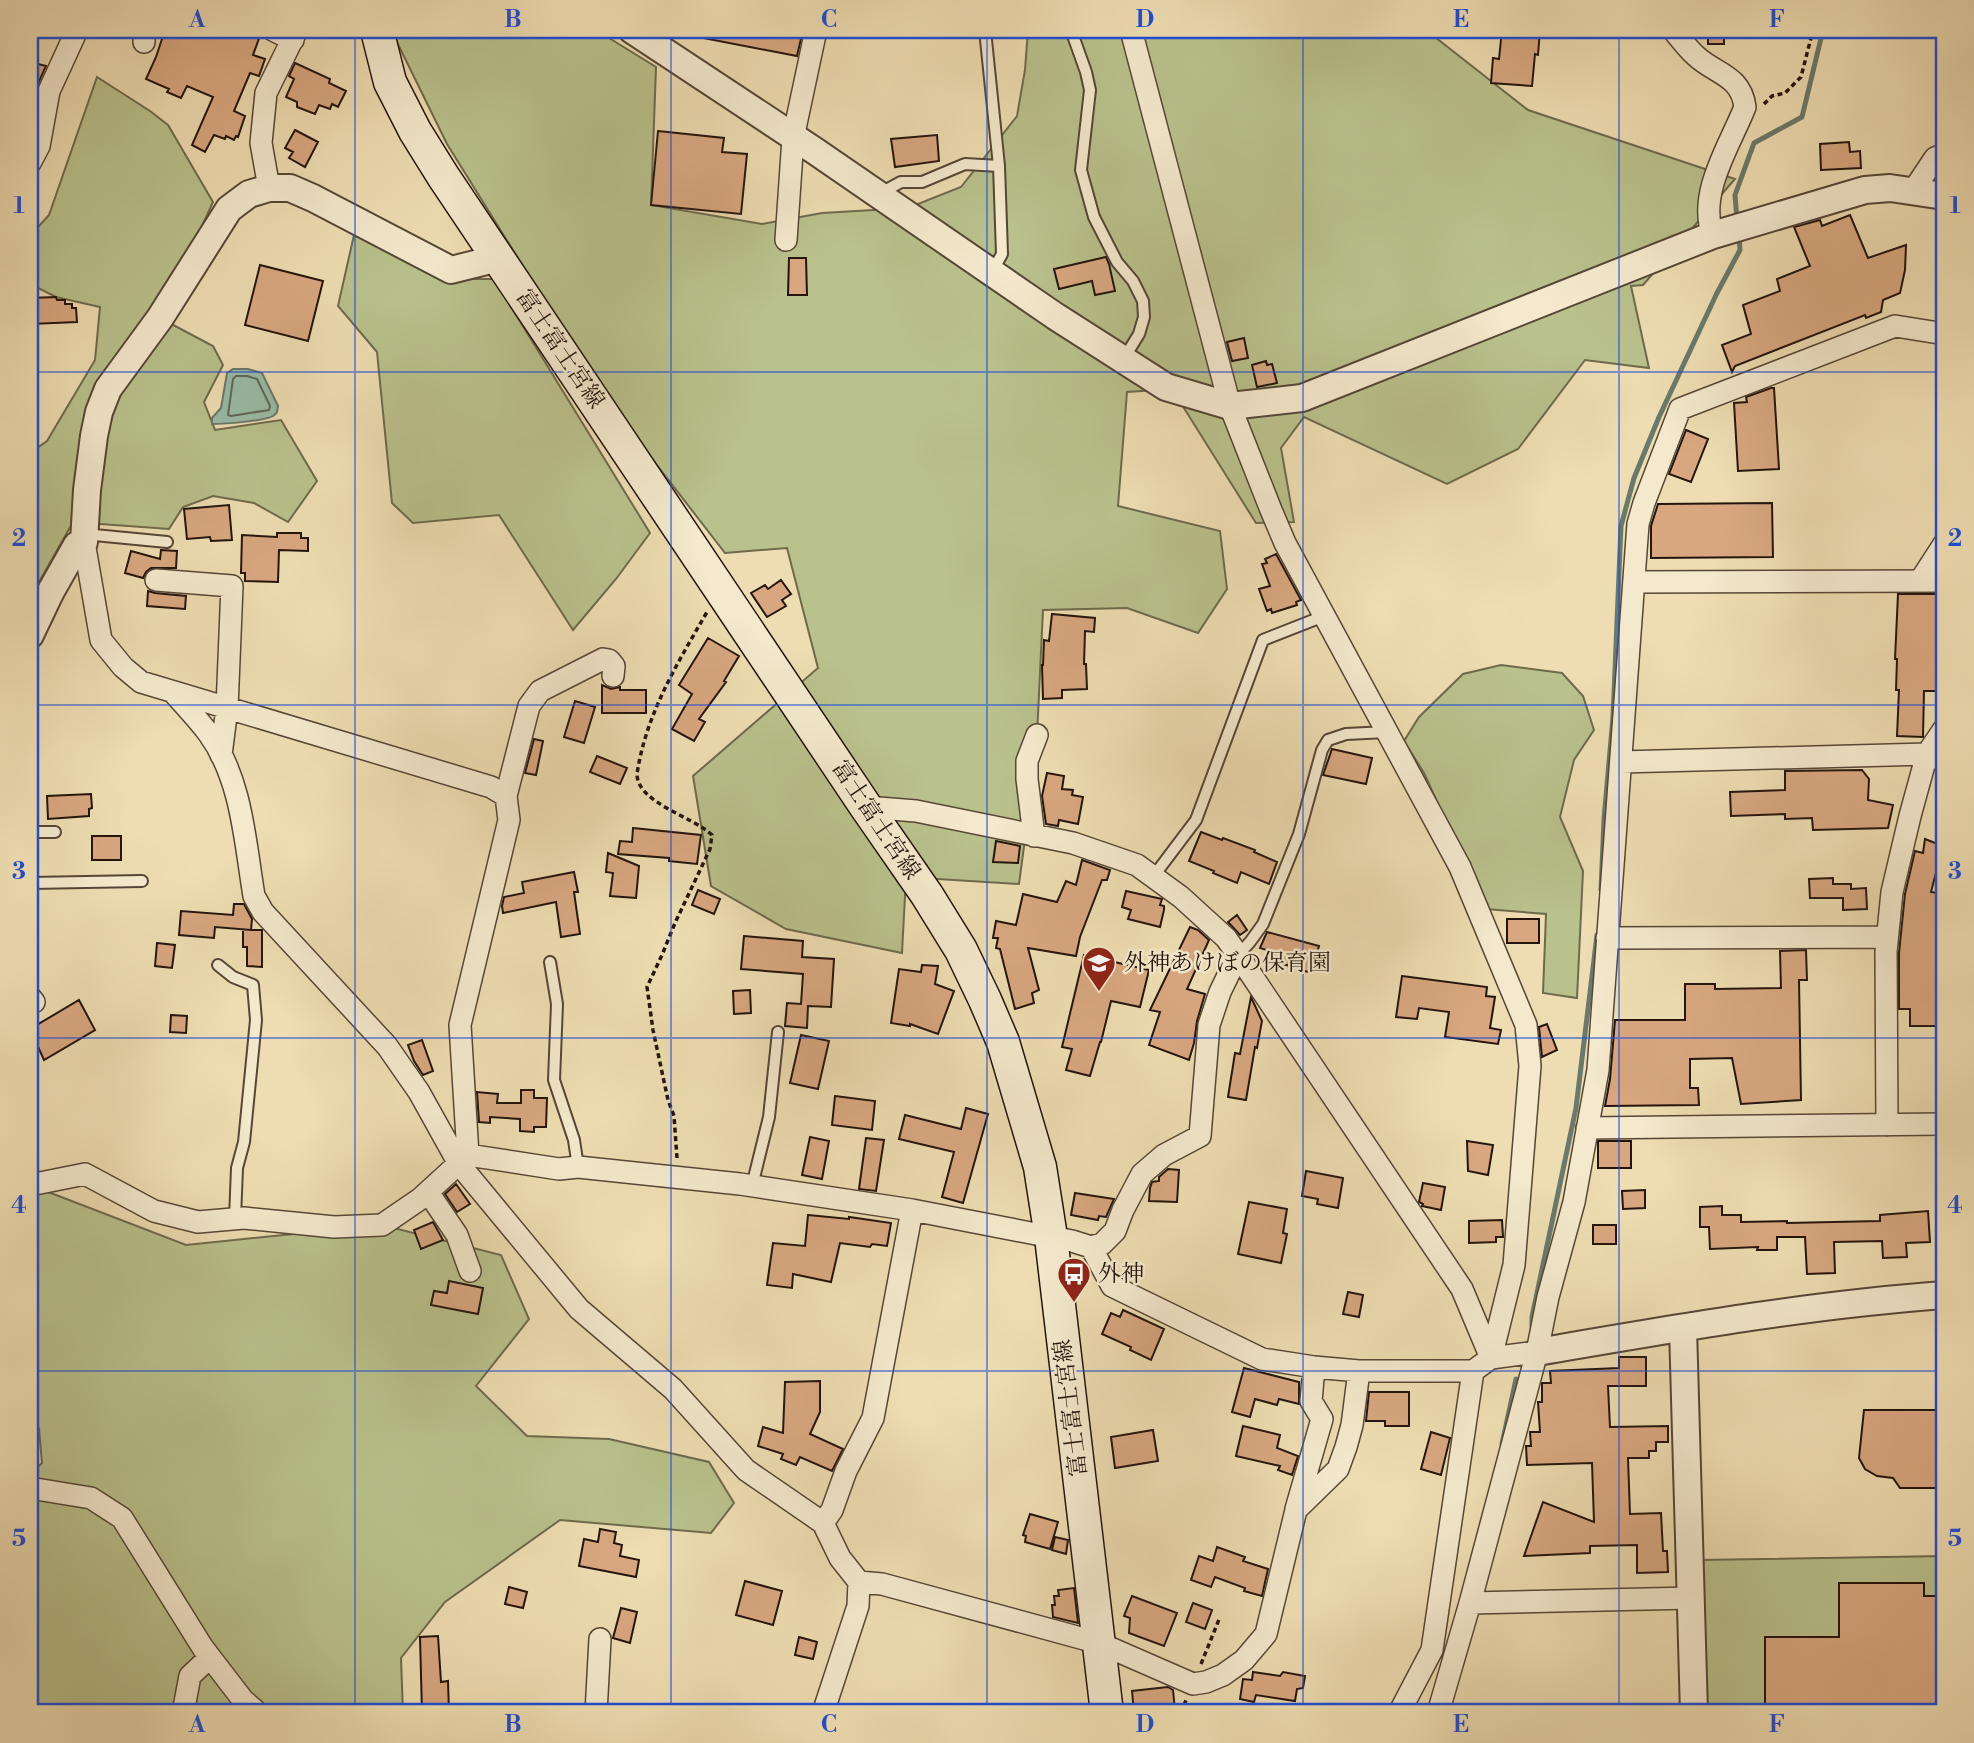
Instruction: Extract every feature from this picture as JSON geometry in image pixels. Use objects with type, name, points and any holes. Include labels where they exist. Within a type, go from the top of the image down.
[{"type":"main road","name":"富士富士宮線","points":[[377,30],[390,82],[415,131],[927,895],[961,950],[985,1000],[1003,1042],[1040,1167],[1051,1237],[1107,1713]]},
{"type":"street","points":[[30,163],[39,146],[49,91],[77,30]]},
{"type":"street","points":[[269,188],[261,143],[266,93],[295,35],[273,30]]},
{"type":"street","points":[[632,30],[1123,360],[1166,387],[1230,406],[1302,398],[1713,235],[1865,190],[1891,188],[1944,196]]},
{"type":"street","points":[[786,240],[793,138],[816,30]]},
{"type":"street","points":[[1132,30],[1230,406],[1284,543],[1460,867],[1526,1025],[1530,1066],[1514,1265],[1491,1358]]},
{"type":"street","points":[[1673,30],[1697,57],[1727,75],[1744,95],[1745,107],[1714,178],[1709,204],[1709,225],[1713,235]]},
{"type":"street","points":[[1913,191],[1940,156]]},
{"type":"street","points":[[499,258],[451,270],[290,188],[269,188],[249,194],[229,209],[160,318],[108,389],[94,436],[84,538],[101,640],[122,667],[141,681],[491,786],[506,796]]},
{"type":"street","points":[[1438,1713],[1470,1603],[1574,1202],[1598,1070],[1638,524],[1644,503],[1680,409],[1895,326],[1944,336]]},
{"type":"street","points":[[30,635],[51,591],[77,545],[84,538]]},
{"type":"street","points":[[1920,581],[1944,544]]},
{"type":"street","points":[[156,580],[232,586],[227,708],[221,754]]},
{"type":"street","points":[[1634,582],[1944,581]]},
{"type":"street","points":[[30,1185],[85,1174],[154,1210],[198,1222],[244,1218],[334,1227],[382,1226],[428,1192],[463,1159],[460,1025],[509,820],[506,796],[529,706],[540,691],[603,659],[609,660],[614,666],[613,676]]},
{"type":"street","points":[[173,692],[209,734],[221,754],[235,788],[254,896],[263,912],[387,1046],[463,1159],[579,1309],[673,1389],[746,1470],[823,1523],[840,1558],[859,1581],[858,1606],[823,1713]]},
{"type":"street","points":[[1886,1125],[1887,937],[1892,892],[1910,816],[1936,758],[1944,729]]},
{"type":"street","points":[[1034,836],[1027,761],[1037,735]]},
{"type":"street","points":[[1621,762],[1936,758]]},
{"type":"street","points":[[866,807],[916,811],[1073,843],[1137,865],[1181,897],[1226,938],[1238,955],[1462,1289],[1491,1358]]},
{"type":"street","points":[[1608,938],[1887,937]]},
{"type":"street","points":[[463,1159],[559,1169],[578,1167],[752,1186],[912,1210],[1091,1247],[1102,1244],[1115,1231],[1142,1174],[1164,1154],[1200,1136],[1209,1025],[1220,992],[1238,955]]},
{"type":"street","points":[[1587,1128],[1944,1124]]},
{"type":"street","points":[[428,1192],[457,1235],[470,1271]]},
{"type":"street","points":[[823,1523],[832,1510],[846,1471],[873,1419],[912,1210]]},
{"type":"street","points":[[1091,1247],[1112,1286],[1262,1359],[1359,1371],[1472,1371],[1491,1358],[1683,1328],[1870,1302],[1944,1295]]},
{"type":"street","points":[[1683,1328],[1694,1713]]},
{"type":"street","points":[[859,1581],[882,1584],[1099,1643],[1193,1684],[1223,1675],[1244,1660],[1266,1634],[1296,1510],[1322,1419],[1311,1401],[1314,1367]]},
{"type":"street","points":[[1296,1510],[1338,1469],[1352,1425],[1359,1371]]},
{"type":"street","points":[[1399,1713],[1432,1650],[1472,1371]]},
{"type":"street","points":[[30,1488],[91,1498],[122,1518],[210,1657],[243,1700],[258,1713]]},
{"type":"street","points":[[1470,1603],[1691,1598]]},
{"type":"street","points":[[596,1713],[600,1639]]},
{"type":"street","points":[[183,1713],[190,1676],[210,1657]]},
{"type":"lane","points":[[985,30],[999,166],[1002,254],[991,272]]},
{"type":"lane","points":[[1071,30],[1090,90],[1081,170],[1094,217],[1117,262],[1133,281],[1143,301],[1144,317],[1139,334],[1123,360]]},
{"type":"lane","points":[[878,194],[901,182],[922,181],[965,164],[999,166]]},
{"type":"lane","points":[[84,538],[167,542]]},
{"type":"lane","points":[[1153,877],[1196,820],[1264,640],[1324,616]]},
{"type":"lane","points":[[1238,955],[1263,924],[1298,834],[1322,750],[1328,740],[1346,734],[1387,732]]},
{"type":"lane","points":[[30,832],[55,832]]},
{"type":"lane","points":[[30,883],[142,881]]},
{"type":"lane","points":[[550,962],[557,1004],[554,1080],[574,1140],[578,1167]]},
{"type":"lane","points":[[218,965],[233,977],[253,985],[255,993],[256,1020],[244,1142],[237,1168],[235,1218]]},
{"type":"lane","points":[[752,1186],[769,1117],[778,1032]]},
{"type":"path","points":[[1763,105],[1772,96],[1785,93],[1801,77],[1813,30]]},
{"type":"path","points":[[1940,156],[1944,55]]},
{"type":"path","points":[[674,1176],[678,1164],[674,1116],[653,1030],[648,987],[709,849],[712,835],[644,793],[637,774],[649,723],[662,691],[720,589]]},
{"type":"green space","points":[[391,30],[596,30],[656,67],[651,205],[762,224],[822,213],[908,208],[961,187],[1017,116],[1028,30],[1426,30],[1528,110],[1735,179],[1643,285],[1631,286],[1649,368],[1585,360],[1518,449],[1447,484],[1304,417],[1281,448],[1294,522],[1256,523],[1172,389],[1127,392],[1118,506],[1220,531],[1227,589],[1198,633],[1127,608],[1043,610],[1036,757],[1019,884],[906,877],[902,953],[786,929],[711,886],[693,776],[818,668],[787,548],[725,553],[605,398],[447,144]]},
{"type":"green space","points":[[97,77],[168,125],[213,202],[160,318],[213,346],[223,365],[204,402],[215,430],[281,420],[317,481],[288,522],[254,503],[213,496],[183,507],[169,529],[73,522],[30,598],[30,453],[47,441],[95,360],[100,307],[56,297],[30,284],[30,236],[49,215]]},
{"type":"green space","points":[[354,235],[453,279],[494,279],[650,533],[573,630],[499,515],[413,523],[392,503],[377,352],[338,306]]},
{"type":"green space","points":[[1501,665],[1562,673],[1583,696],[1594,730],[1574,760],[1560,817],[1583,871],[1577,998],[1543,993],[1546,914],[1486,909],[1424,773],[1404,741],[1419,717],[1463,674]]},
{"type":"green space","points":[[30,1185],[186,1245],[382,1225],[501,1255],[529,1319],[476,1386],[527,1436],[609,1439],[709,1462],[734,1503],[711,1533],[560,1520],[445,1602],[401,1658],[403,1713],[30,1713],[30,1474],[42,1463],[39,1429],[30,1407]]},
{"type":"green space","points":[[1944,1556],[1944,1713],[1707,1713],[1699,1560]]},
{"type":"water","points":[[233,369],[262,373],[278,406],[275,415],[253,421],[212,424],[212,418],[221,408],[227,373]]},
{"type":"building","points":[[165,30],[260,30],[253,55],[265,59],[259,76],[250,73],[234,111],[245,116],[238,137],[234,140],[214,135],[205,152],[192,145],[213,97],[187,86],[181,98],[167,92],[169,89],[146,79]]},
{"type":"building","points":[[699,30],[803,30],[797,56],[698,37]]},
{"type":"building","points":[[1502,30],[1540,30],[1532,86],[1491,83],[1493,58],[1499,59]]},
{"type":"building","points":[[1708,30],[1724,30],[1724,44],[1708,44]]},
{"type":"building","points":[[30,62],[46,66],[36,88],[32,112],[30,112]]},
{"type":"building","points":[[295,63],[330,79],[329,83],[346,91],[338,107],[332,104],[330,109],[319,105],[315,114],[297,107],[297,102],[286,97],[294,79],[289,76]]},
{"type":"building","points":[[295,130],[318,142],[305,167],[289,158],[293,152],[285,148]]},
{"type":"building","points":[[658,131],[724,138],[722,152],[747,154],[741,214],[651,205]]},
{"type":"building","points":[[937,135],[939,161],[895,167],[891,139]]},
{"type":"building","points":[[1849,142],[1850,152],[1860,151],[1861,168],[1821,170],[1820,144]]},
{"type":"building","points":[[1850,215],[1868,258],[1906,245],[1905,270],[1900,293],[1883,300],[1881,312],[1866,318],[1865,315],[1735,366],[1732,372],[1722,345],[1751,334],[1743,305],[1780,291],[1777,279],[1810,266],[1794,227],[1820,220],[1822,226]]},
{"type":"building","points":[[1106,257],[1115,291],[1095,295],[1092,281],[1059,289],[1054,269]]},
{"type":"building","points":[[789,258],[806,258],[807,295],[788,295]]},
{"type":"building","points":[[260,265],[323,281],[308,341],[245,325]]},
{"type":"building","points":[[56,297],[57,300],[65,300],[65,304],[72,304],[72,308],[76,308],[77,322],[30,324],[30,298]]},
{"type":"building","points":[[1244,338],[1248,358],[1232,361],[1227,342]]},
{"type":"building","points":[[1266,361],[1267,365],[1272,364],[1277,383],[1257,387],[1252,365]]},
{"type":"building","points":[[1774,388],[1779,469],[1738,471],[1734,403],[1747,402],[1746,397]]},
{"type":"building","points":[[1686,430],[1708,439],[1691,482],[1669,474]]},
{"type":"building","points":[[1772,503],[1773,557],[1651,558],[1651,526],[1658,504]]},
{"type":"building","points":[[229,505],[232,540],[211,541],[210,537],[187,539],[184,509]]},
{"type":"building","points":[[277,533],[301,533],[301,538],[308,538],[308,551],[279,550],[278,582],[245,581],[245,573],[241,573],[242,535],[277,537]]},
{"type":"building","points":[[161,550],[177,551],[176,568],[151,568],[143,578],[125,573],[131,551],[160,559]]},
{"type":"building","points":[[1276,554],[1301,600],[1296,602],[1297,605],[1272,613],[1271,609],[1267,611],[1259,589],[1270,586],[1262,564],[1267,563],[1265,559]]},
{"type":"building","points":[[781,580],[791,594],[782,600],[786,606],[767,617],[751,593],[765,585],[768,589]]},
{"type":"building","points":[[148,591],[186,596],[185,609],[147,606]]},
{"type":"building","points":[[1898,594],[1944,594],[1944,691],[1924,691],[1923,737],[1897,736],[1899,690],[1896,690],[1895,659]]},
{"type":"building","points":[[1052,614],[1095,618],[1094,632],[1085,631],[1084,664],[1087,689],[1062,690],[1062,698],[1043,699],[1044,640],[1049,641]]},
{"type":"building","points":[[708,638],[739,656],[724,681],[726,682],[699,719],[705,722],[694,741],[672,729],[692,694],[679,685]]},
{"type":"building","points":[[602,685],[611,689],[620,687],[620,690],[646,690],[646,713],[602,713]]},
{"type":"building","points":[[575,701],[595,707],[584,743],[564,737]]},
{"type":"building","points":[[534,739],[543,741],[536,775],[525,773]]},
{"type":"building","points":[[1332,749],[1372,758],[1366,784],[1323,775]]},
{"type":"building","points":[[597,756],[627,768],[620,784],[590,772]]},
{"type":"building","points":[[1862,770],[1869,779],[1868,800],[1893,805],[1888,828],[1813,830],[1812,818],[1785,819],[1785,814],[1731,816],[1730,792],[1785,790],[1785,771]]},
{"type":"building","points":[[1047,773],[1064,776],[1062,789],[1073,790],[1072,795],[1083,797],[1078,824],[1059,820],[1058,826],[1046,824],[1042,796]]},
{"type":"building","points":[[91,794],[92,808],[89,809],[89,816],[48,819],[47,796]]},
{"type":"building","points":[[633,828],[701,835],[697,864],[669,861],[669,858],[618,854],[620,841],[632,842]]},
{"type":"building","points":[[1201,832],[1255,850],[1254,852],[1277,862],[1269,884],[1241,872],[1237,883],[1189,861]]},
{"type":"building","points":[[92,836],[121,836],[121,860],[92,860]]},
{"type":"building","points":[[1925,839],[1943,846],[1931,892],[1944,894],[1944,1026],[1910,1026],[1910,1009],[1899,1009],[1899,953],[1905,894],[1915,851],[1923,853]]},
{"type":"building","points":[[996,841],[1020,846],[1018,863],[993,862]]},
{"type":"building","points":[[608,853],[639,866],[636,898],[610,896],[613,873],[606,872]]},
{"type":"building","points":[[1082,860],[1110,870],[1107,880],[1102,880],[1080,937],[1076,956],[1028,948],[1039,990],[1032,993],[1034,1003],[1015,1009],[1000,949],[996,948],[998,938],[993,938],[996,921],[1016,925],[1023,894],[1057,902],[1066,881],[1076,885]]},
{"type":"building","points":[[574,872],[580,934],[561,937],[556,902],[503,913],[504,897],[524,893],[522,882]]},
{"type":"building","points":[[1833,878],[1833,884],[1851,884],[1851,889],[1866,888],[1867,909],[1843,910],[1843,898],[1810,898],[1809,879]]},
{"type":"building","points":[[698,890],[720,899],[714,914],[692,905]]},
{"type":"building","points":[[1126,891],[1162,899],[1160,905],[1164,906],[1164,910],[1160,927],[1128,919],[1131,910],[1122,907]]},
{"type":"building","points":[[234,904],[244,904],[252,919],[251,930],[215,927],[214,938],[179,935],[181,911],[233,915]]},
{"type":"building","points":[[1237,915],[1247,930],[1240,935],[1228,922]]},
{"type":"building","points":[[1507,919],[1539,919],[1539,943],[1507,943]]},
{"type":"building","points":[[1190,927],[1209,940],[1187,989],[1205,994],[1189,1060],[1149,1045],[1160,1012],[1150,1010]]},
{"type":"building","points":[[243,930],[262,930],[262,967],[247,966]]},
{"type":"building","points":[[1267,932],[1319,946],[1311,973],[1274,961],[1276,953],[1260,948]]},
{"type":"building","points":[[744,936],[803,941],[802,957],[834,959],[831,1007],[808,1006],[807,1028],[785,1026],[787,1003],[801,1004],[803,974],[741,969]]},
{"type":"building","points":[[157,943],[175,945],[172,968],[155,966]]},
{"type":"building","points":[[1806,950],[1807,980],[1799,980],[1801,1100],[1741,1104],[1732,1058],[1690,1059],[1690,1088],[1698,1088],[1699,1105],[1605,1106],[1615,1020],[1685,1020],[1685,984],[1715,984],[1715,989],[1781,988],[1780,951]]},
{"type":"building","points":[[1084,955],[1149,970],[1140,1007],[1111,1001],[1090,1076],[1066,1070],[1072,1049],[1062,1047]]},
{"type":"building","points":[[922,965],[938,966],[935,984],[954,991],[938,1034],[910,1024],[891,1023],[899,969],[921,972]]},
{"type":"building","points":[[1402,976],[1487,987],[1486,996],[1495,997],[1490,1028],[1501,1030],[1498,1044],[1445,1037],[1449,1012],[1419,1008],[1417,1019],[1396,1017]]},
{"type":"building","points":[[750,990],[751,1013],[734,1014],[733,991]]},
{"type":"building","points":[[1251,997],[1262,1021],[1246,1100],[1228,1097],[1235,1053],[1240,1054]]},
{"type":"building","points":[[79,1000],[95,1030],[44,1060],[30,1029]]},
{"type":"building","points":[[171,1015],[187,1016],[186,1033],[170,1032]]},
{"type":"building","points":[[1547,1024],[1557,1050],[1542,1057],[1539,1027]]},
{"type":"building","points":[[801,1035],[829,1041],[818,1089],[790,1083]]},
{"type":"building","points":[[422,1040],[433,1071],[423,1075],[408,1045]]},
{"type":"building","points":[[521,1090],[534,1090],[534,1098],[547,1098],[546,1127],[534,1127],[534,1132],[520,1131],[520,1119],[490,1117],[490,1123],[479,1122],[477,1092],[498,1094],[497,1103],[521,1103]]},
{"type":"building","points":[[835,1096],[875,1101],[872,1130],[832,1125]]},
{"type":"building","points":[[966,1108],[988,1114],[963,1203],[942,1197],[954,1152],[899,1139],[905,1115],[961,1129]]},
{"type":"building","points":[[810,1137],[829,1141],[822,1179],[802,1175]]},
{"type":"building","points":[[866,1138],[884,1140],[876,1191],[859,1189]]},
{"type":"building","points":[[1467,1141],[1493,1145],[1488,1175],[1468,1171]]},
{"type":"building","points":[[1598,1141],[1631,1141],[1631,1168],[1598,1168]]},
{"type":"building","points":[[1168,1169],[1179,1170],[1177,1202],[1149,1201],[1152,1182],[1159,1181],[1159,1177]]},
{"type":"building","points":[[1306,1171],[1343,1178],[1338,1208],[1317,1204],[1318,1199],[1302,1196]]},
{"type":"building","points":[[1423,1183],[1445,1187],[1441,1210],[1422,1206],[1419,1202]]},
{"type":"building","points":[[456,1184],[470,1204],[457,1212],[445,1194]]},
{"type":"building","points":[[1645,1190],[1645,1208],[1623,1209],[1622,1191]]},
{"type":"building","points":[[1075,1193],[1114,1199],[1106,1217],[1099,1216],[1098,1220],[1071,1215]]},
{"type":"building","points":[[1249,1202],[1287,1209],[1283,1233],[1287,1234],[1281,1263],[1238,1254]]},
{"type":"building","points":[[1722,1206],[1722,1215],[1741,1215],[1741,1222],[1880,1221],[1880,1215],[1928,1211],[1930,1242],[1906,1243],[1907,1257],[1883,1258],[1882,1241],[1834,1242],[1835,1273],[1807,1274],[1805,1237],[1777,1237],[1777,1250],[1757,1250],[1758,1247],[1710,1249],[1709,1227],[1700,1227],[1700,1207]]},
{"type":"building","points":[[808,1215],[891,1223],[887,1246],[840,1243],[831,1282],[793,1274],[792,1288],[767,1285],[773,1243],[805,1246]]},
{"type":"building","points":[[1502,1220],[1503,1237],[1496,1237],[1496,1242],[1469,1243],[1469,1221]]},
{"type":"building","points":[[433,1222],[443,1240],[421,1249],[414,1230]]},
{"type":"building","points":[[1593,1225],[1616,1225],[1616,1244],[1593,1244]]},
{"type":"building","points":[[449,1281],[483,1288],[478,1314],[431,1305],[434,1291],[447,1293]]},
{"type":"building","points":[[1348,1292],[1363,1295],[1359,1317],[1343,1314]]},
{"type":"building","points":[[1123,1310],[1164,1329],[1151,1360],[1130,1350],[1131,1347],[1102,1334],[1111,1313],[1120,1317]]},
{"type":"building","points":[[1619,1357],[1646,1357],[1646,1386],[1608,1386],[1610,1427],[1668,1426],[1668,1442],[1656,1442],[1656,1451],[1649,1451],[1649,1458],[1628,1458],[1630,1514],[1661,1513],[1663,1551],[1667,1551],[1668,1572],[1637,1573],[1637,1545],[1590,1546],[1590,1553],[1524,1556],[1543,1502],[1594,1522],[1592,1463],[1527,1465],[1526,1446],[1531,1446],[1530,1432],[1540,1432],[1538,1402],[1542,1402],[1542,1383],[1551,1383],[1550,1371],[1619,1368]]},
{"type":"building","points":[[1244,1368],[1299,1382],[1299,1404],[1279,1399],[1277,1405],[1255,1399],[1250,1417],[1232,1412]]},
{"type":"building","points":[[820,1381],[820,1412],[810,1434],[843,1449],[832,1471],[800,1457],[796,1465],[781,1459],[783,1454],[758,1446],[763,1427],[783,1433],[785,1382]]},
{"type":"building","points":[[1369,1392],[1409,1392],[1409,1426],[1385,1426],[1385,1421],[1366,1421]]},
{"type":"building","points":[[1864,1410],[1944,1410],[1944,1488],[1900,1488],[1893,1478],[1877,1476],[1865,1469],[1859,1458]]},
{"type":"building","points":[[1243,1426],[1280,1435],[1277,1448],[1298,1456],[1292,1475],[1278,1470],[1280,1466],[1236,1456]]},
{"type":"building","points":[[1153,1430],[1158,1461],[1115,1468],[1111,1437]]},
{"type":"building","points":[[1431,1432],[1450,1438],[1441,1475],[1421,1469]]},
{"type":"building","points":[[1030,1514],[1058,1522],[1050,1549],[1025,1542],[1026,1536],[1023,1535]]},
{"type":"building","points":[[600,1529],[616,1532],[614,1543],[622,1545],[620,1556],[639,1560],[636,1577],[579,1566],[584,1539],[598,1542]]},
{"type":"building","points":[[1055,1537],[1068,1540],[1066,1554],[1052,1550]]},
{"type":"building","points":[[1217,1547],[1245,1557],[1243,1561],[1268,1569],[1262,1596],[1244,1591],[1245,1588],[1215,1577],[1211,1587],[1191,1580],[1199,1556],[1213,1561]]},
{"type":"building","points":[[745,1581],[782,1591],[773,1625],[736,1615]]},
{"type":"building","points":[[1839,1583],[1924,1583],[1924,1596],[1944,1596],[1944,1713],[1765,1713],[1765,1637],[1839,1637]]},
{"type":"building","points":[[509,1587],[527,1592],[523,1608],[505,1604]]},
{"type":"building","points":[[1074,1588],[1078,1623],[1053,1617],[1052,1605],[1055,1605],[1054,1596],[1059,1596],[1058,1590]]},
{"type":"building","points":[[1132,1596],[1177,1613],[1164,1646],[1129,1633],[1130,1618],[1124,1616]]},
{"type":"building","points":[[1193,1603],[1212,1610],[1205,1629],[1186,1622]]},
{"type":"building","points":[[621,1608],[637,1612],[630,1643],[613,1638]]},
{"type":"building","points":[[438,1636],[441,1682],[448,1681],[449,1713],[422,1713],[420,1637]]},
{"type":"building","points":[[799,1637],[817,1642],[813,1659],[795,1655]]},
{"type":"building","points":[[1253,1672],[1280,1676],[1283,1672],[1305,1676],[1303,1688],[1297,1689],[1295,1701],[1256,1695],[1254,1702],[1240,1699],[1243,1679],[1252,1680]]},
{"type":"building","points":[[1168,1687],[1173,1690],[1175,1710],[1165,1713],[1134,1713],[1132,1691]]},
{"type":"waterway","points":[[1737,220],[1735,195],[1754,143],[1802,117],[1823,30]]},
{"type":"waterway","points":[[1601,890],[1613,717],[1621,526],[1634,478],[1659,417],[1740,250],[1739,236]]},
{"type":"waterway","points":[[1532,1326],[1576,1108],[1597,935]]},
{"type":"waterway","points":[[1502,1444],[1516,1379]]},
{"type":"place","name":"外神あけぼの保育園","points":[[1099,993]]},
{"type":"place","name":"外神","points":[[1074,1304]]}]
